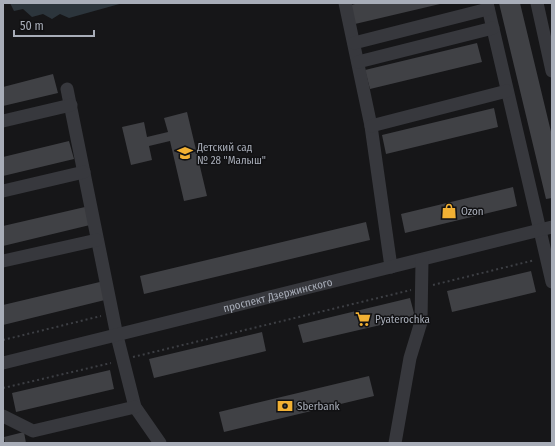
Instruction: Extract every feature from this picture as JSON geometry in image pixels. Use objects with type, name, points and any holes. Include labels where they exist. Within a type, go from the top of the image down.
[{"type":"street","points":[[345,3],[372,126],[391,267]]},
{"type":"street","points":[[537,3],[552,71]]},
{"type":"street","points":[[354,43],[488,6],[507,91],[546,228],[546,258],[552,282]]},
{"type":"street","points":[[358,62],[493,28]]},
{"type":"street","points":[[67,89],[112,313],[135,407],[160,443]]},
{"type":"street","points":[[372,126],[507,91]]},
{"type":"street","points":[[3,121],[71,105]]},
{"type":"street","points":[[3,190],[84,172]]},
{"type":"street","name":"проспект Дзержинского","points":[[3,363],[117,336],[546,228]]},
{"type":"street","points":[[3,261],[97,240]]},
{"type":"street","points":[[395,443],[410,358],[421,322],[422,260]]},
{"type":"street","points":[[3,416],[33,431],[135,407]]},
{"type":"path","points":[[3,388],[546,258]]},
{"type":"path","points":[[3,340],[112,313]]},
{"type":"shaded area","points":[[10,3],[123,3],[69,18],[60,14],[52,19],[43,14],[32,17],[23,9],[14,11]]},
{"type":"building","points":[[359,3],[440,4],[355,24],[351,5]]},
{"type":"building","points":[[499,3],[520,3],[552,136],[552,198],[546,199]]},
{"type":"building","points":[[477,43],[482,62],[370,89],[365,70]]},
{"type":"building","points":[[53,74],[58,93],[3,106],[3,87]]},
{"type":"building","points":[[494,108],[498,127],[386,154],[382,135]]},
{"type":"building","name":"Детский сад № 28 \"Малыш\"","points":[[187,112],[207,196],[184,201],[170,141],[149,146],[152,160],[131,165],[122,127],[144,122],[147,137],[168,132],[164,118]]},
{"type":"building","points":[[69,141],[74,159],[3,176],[3,157]]},
{"type":"building","points":[[513,187],[517,206],[405,233],[401,214]]},
{"type":"building","points":[[85,207],[90,225],[3,246],[3,226]]},
{"type":"building","points":[[366,222],[370,240],[144,294],[140,276]]},
{"type":"building","points":[[531,271],[536,292],[452,312],[447,291]]},
{"type":"building","points":[[104,281],[109,299],[3,325],[3,305]]},
{"type":"building","points":[[410,298],[415,317],[303,343],[298,325]]},
{"type":"building","points":[[262,332],[266,351],[154,378],[149,359]]},
{"type":"building","points":[[110,370],[114,389],[16,412],[12,393]]},
{"type":"building","points":[[369,376],[374,396],[224,432],[219,412]]},
{"type":"building","points":[[24,432],[26,443],[5,443],[4,437]]},
{"type":"place","name":"Детский сад № 28 \"Малыш\"","points":[[185,153]]},
{"type":"place","name":"Ozon","points":[[449,211]]},
{"type":"place","name":"Pyaterochka","points":[[363,319]]},
{"type":"place","name":"Sberbank","points":[[285,406]]}]
